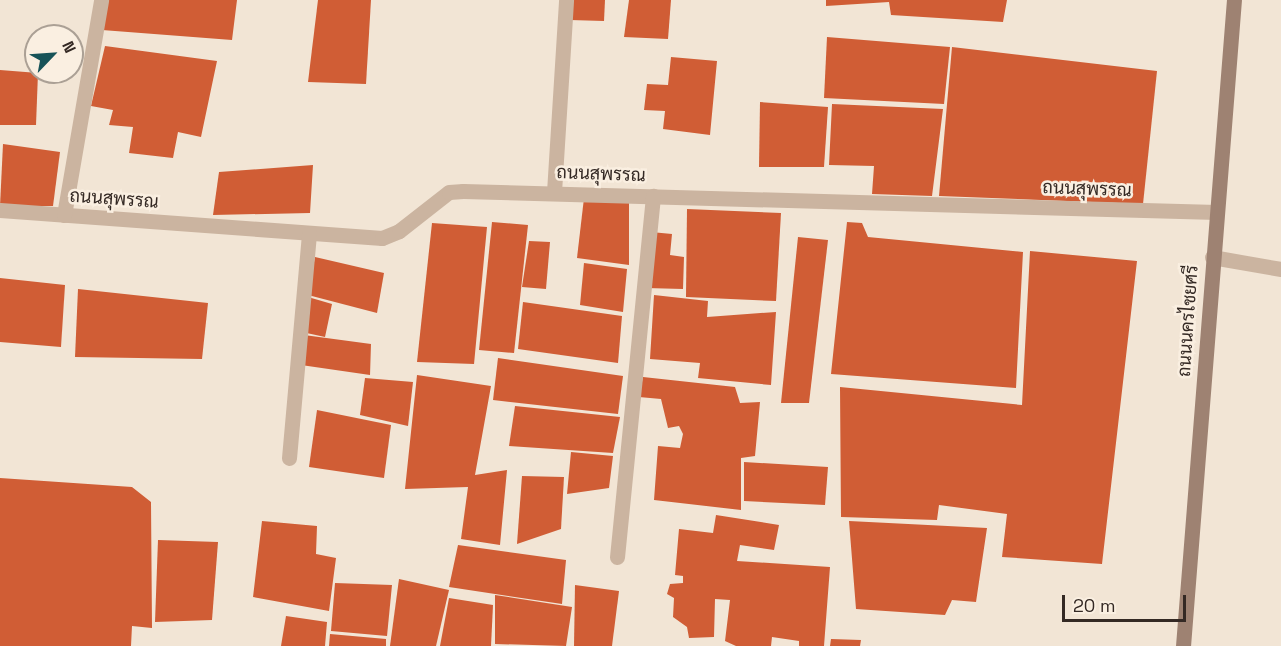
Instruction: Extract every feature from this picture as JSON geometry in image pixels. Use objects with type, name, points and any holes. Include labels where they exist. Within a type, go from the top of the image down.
[{"type":"main road","name":"ถนนนครไชยศรี","points":[[1183,646],[1234,0]]},
{"type":"street","points":[[63,214],[101,0]]},
{"type":"street","points":[[554,192],[566,0]]},
{"type":"street","name":"ถนนสุพรรณ","points":[[0,210],[382,238],[399,231],[448,192],[554,192],[1217,212]]},
{"type":"street","points":[[617,557],[653,196]]},
{"type":"street","points":[[289,458],[309,233]]},
{"type":"street","points":[[1212,257],[1281,268]]},
{"type":"building","points":[[108,0],[237,0],[232,40],[102,30]]},
{"type":"building","points":[[318,0],[371,0],[366,84],[308,82]]},
{"type":"building","points":[[571,0],[605,0],[604,21],[570,20]]},
{"type":"building","points":[[629,0],[671,0],[668,39],[624,37]]},
{"type":"building","points":[[826,0],[1007,0],[1003,22],[891,15],[889,2],[826,6]]},
{"type":"building","points":[[827,37],[950,47],[944,104],[824,98]]},
{"type":"building","points":[[105,46],[217,61],[201,137],[178,132],[173,158],[129,153],[133,127],[109,125],[113,110],[91,106]]},
{"type":"building","points":[[952,47],[1157,71],[1143,204],[939,196]]},
{"type":"building","points":[[671,57],[717,61],[710,135],[663,129],[665,111],[644,110],[647,84],[668,85]]},
{"type":"building","points":[[0,70],[24,72],[24,84],[38,84],[36,125],[0,125]]},
{"type":"building","points":[[760,102],[828,107],[824,167],[759,167]]},
{"type":"building","points":[[832,104],[943,109],[932,196],[872,194],[874,166],[829,165]]},
{"type":"building","points":[[3,144],[60,152],[53,206],[0,206]]},
{"type":"building","points":[[313,165],[310,213],[213,215],[219,172]]},
{"type":"building","points":[[584,198],[629,199],[629,265],[577,258]]},
{"type":"building","points":[[687,209],[781,213],[776,301],[686,297]]},
{"type":"building","points":[[492,222],[528,225],[514,353],[479,350]]},
{"type":"building","points":[[847,222],[862,223],[868,237],[1023,252],[1016,388],[831,374]]},
{"type":"building","points":[[432,223],[487,227],[474,364],[417,362]]},
{"type":"building","points":[[651,232],[672,234],[670,255],[684,257],[683,289],[646,288]]},
{"type":"building","points":[[798,237],[828,240],[809,403],[781,403]]},
{"type":"building","points":[[529,241],[550,242],[546,289],[522,287]]},
{"type":"building","points":[[1030,251],[1137,261],[1102,564],[1002,557],[1007,514],[939,505],[937,520],[841,517],[840,387],[1022,405]]},
{"type":"building","points":[[315,257],[384,273],[377,313],[308,295]]},
{"type":"building","points":[[584,263],[627,269],[623,312],[580,305]]},
{"type":"building","points":[[0,278],[65,285],[61,347],[0,342]]},
{"type":"building","points":[[78,289],[208,303],[202,359],[75,357]]},
{"type":"building","points":[[654,295],[708,301],[707,317],[776,312],[771,385],[698,378],[700,363],[650,359]]},
{"type":"building","points":[[308,297],[332,304],[325,337],[302,332]]},
{"type":"building","points":[[523,302],[622,316],[618,363],[518,349]]},
{"type":"building","points":[[304,335],[371,344],[370,375],[301,365]]},
{"type":"building","points":[[498,358],[623,376],[618,414],[493,400]]},
{"type":"building","points":[[417,375],[491,386],[475,475],[507,470],[500,545],[461,539],[468,487],[405,489]]},
{"type":"building","points":[[643,377],[735,387],[740,403],[760,402],[755,456],[741,458],[741,510],[654,500],[658,446],[680,448],[683,434],[679,426],[668,428],[661,399],[639,397]]},
{"type":"building","points":[[365,378],[413,382],[408,426],[360,415]]},
{"type":"building","points":[[515,406],[620,417],[613,453],[509,446]]},
{"type":"building","points":[[317,410],[391,425],[384,478],[309,467]]},
{"type":"building","points":[[571,452],[613,456],[609,488],[567,494]]},
{"type":"building","points":[[744,462],[828,467],[825,505],[744,501]]},
{"type":"building","points":[[522,476],[564,477],[561,529],[517,544]]},
{"type":"building","points":[[0,478],[132,487],[151,502],[152,628],[132,626],[131,646],[0,646]]},
{"type":"building","points":[[716,515],[779,525],[774,550],[740,545],[737,561],[830,567],[824,646],[799,646],[799,641],[772,637],[771,646],[736,646],[725,641],[730,600],[715,599],[714,637],[689,638],[687,627],[673,617],[674,598],[667,594],[670,584],[683,583],[683,576],[675,575],[679,529],[713,533]]},
{"type":"building","points":[[262,521],[317,526],[316,554],[336,558],[329,611],[253,597]]},
{"type":"building","points":[[849,521],[987,528],[976,602],[952,600],[945,615],[856,609]]},
{"type":"building","points":[[158,540],[218,542],[212,620],[155,622]]},
{"type":"building","points":[[458,545],[566,560],[562,604],[449,587]]},
{"type":"building","points":[[399,579],[449,590],[436,646],[390,646]]},
{"type":"building","points":[[335,583],[392,585],[387,636],[331,631]]},
{"type":"building","points":[[575,585],[619,591],[612,646],[574,646]]},
{"type":"building","points":[[495,595],[572,607],[566,646],[495,644]]},
{"type":"building","points":[[449,598],[493,605],[491,646],[440,646]]},
{"type":"building","points":[[286,616],[327,622],[325,646],[281,646]]},
{"type":"building","points":[[330,634],[386,639],[386,646],[329,646]]},
{"type":"building","points":[[831,639],[861,640],[860,646],[830,646]]}]
